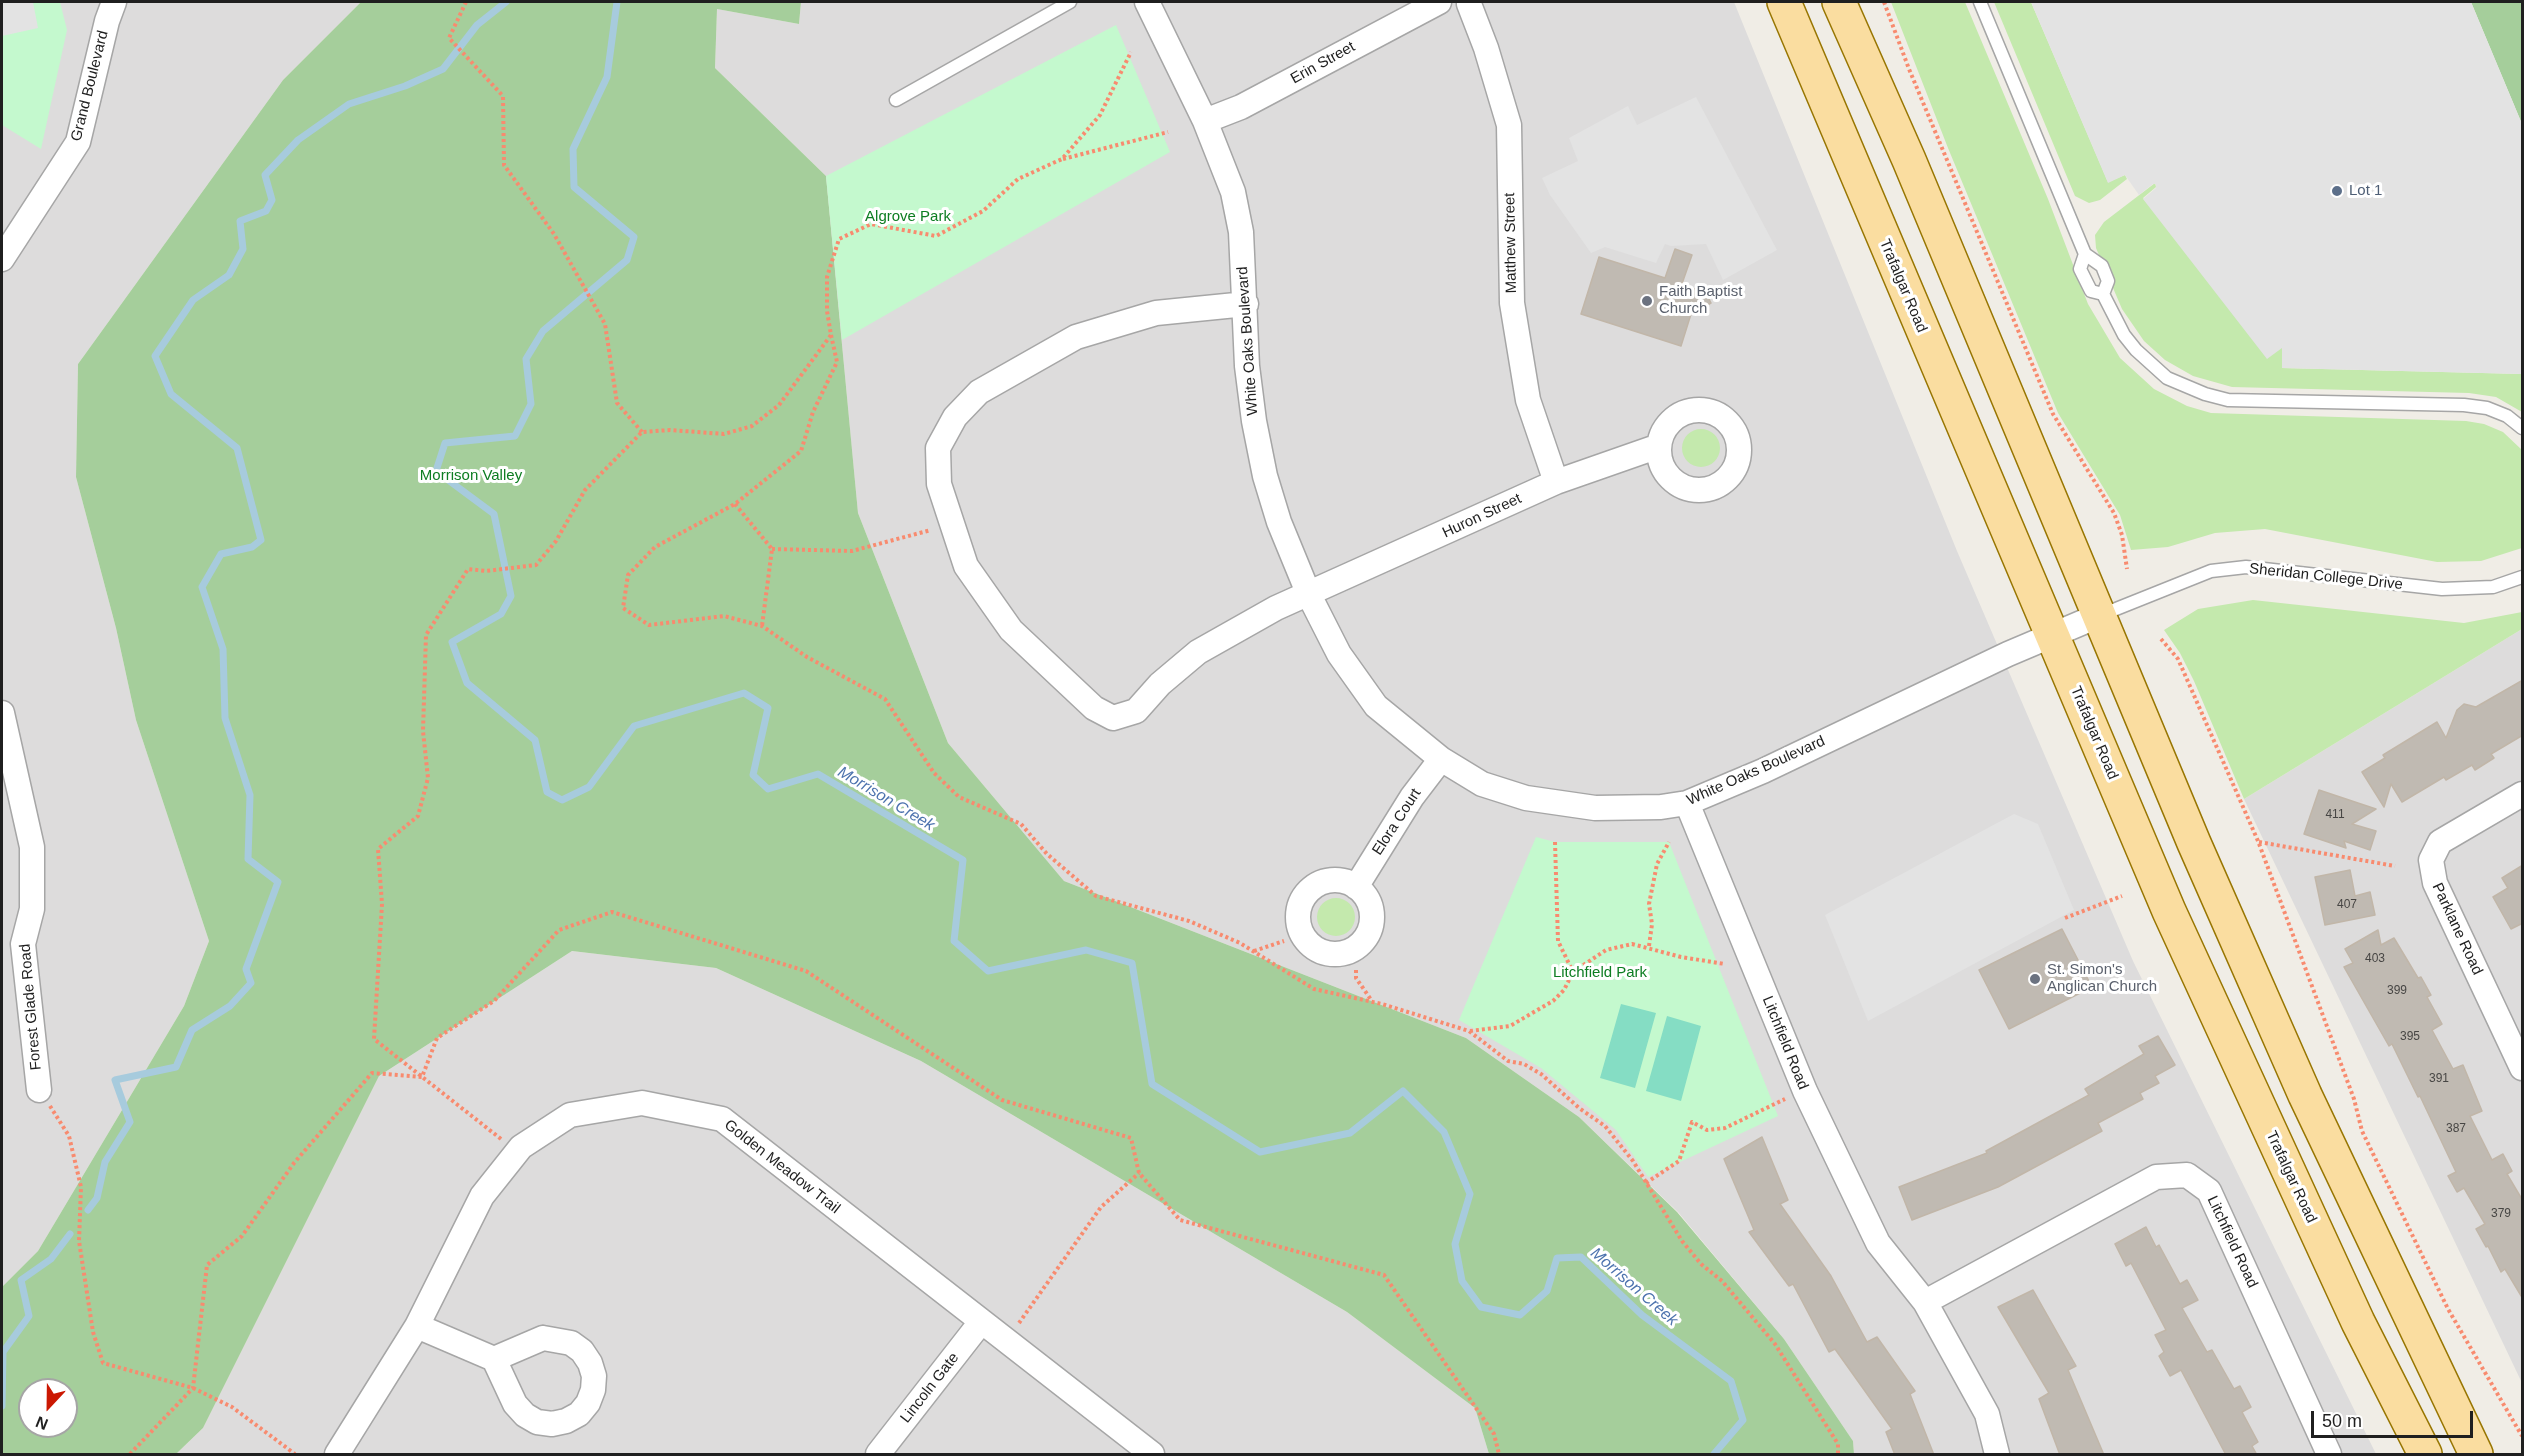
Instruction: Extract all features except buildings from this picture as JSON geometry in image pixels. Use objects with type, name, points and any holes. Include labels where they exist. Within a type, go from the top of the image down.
[{"type":"main road","name":"Trafalgar Road","points":[[1784,2],[2169,910],[2358,1322],[2425,1455]]},
{"type":"main road","points":[[1839,2],[2100,615],[2194,843],[2305,1095],[2476,1455]]},
{"type":"street","name":"Grand Boulevard","points":[[2,258],[78,142],[107,21],[114,2]]},
{"type":"street","name":"White Oaks Boulevard","points":[[1147,2],[1205,121],[1233,192],[1241,232],[1250,388],[1265,476],[1279,522],[1309,595],[1340,654],[1376,706],[1441,759],[1482,784],[1526,798],[1595,808],[1661,807],[1687,803],[1763,771],[2053,634],[2100,615]]},
{"type":"street","name":"Erin Street","points":[[1205,121],[1241,107],[1439,2]]},
{"type":"street","name":"Matthew Street","points":[[1468,2],[1486,48],[1509,125],[1512,303],[1528,400],[1556,482]]},
{"type":"street","name":"Huron Street","points":[[1246,304],[1156,313],[1076,337],[979,392],[955,417],[938,448],[939,483],[966,566],[1011,630],[1094,708],[1113,718],[1136,711],[1160,684],[1198,652],[1276,608],[1556,482],[1659,447]]},
{"type":"street","name":"Forest Glade Road","points":[[2,713],[32,847],[32,909],[12,947],[39,1090]]},
{"type":"street","name":"Elora Court","points":[[1356,887],[1412,797],[1441,759]]},
{"type":"street","name":"Parklane Road","points":[[2523,794],[2440,842],[2431,860],[2435,883],[2523,1068]]},
{"type":"street","name":"Litchfield Road","points":[[1687,803],[1805,1090],[1878,1243],[1925,1302],[1987,1414],[1996,1455]]},
{"type":"street","name":"Golden Meadow Trail","points":[[337,1455],[417,1326],[482,1196],[517,1152],[570,1115],[642,1103],[722,1119],[1152,1455]]},
{"type":"street","name":"Litchfield Road","points":[[1925,1302],[2156,1177],[2187,1175],[2209,1191],[2329,1455]]},
{"type":"street","name":"Lincoln Gate","points":[[878,1455],[981,1322]]},
{"type":"street","points":[[417,1326],[494,1359]]},
{"type":"lane","points":[[896,100],[1070,2]]},
{"type":"lane","points":[[1980,2],[2085,254],[2102,266],[2108,281],[2103,294],[2124,336],[2167,378],[2205,394],[2228,400],[2464,405],[2487,408],[2507,416],[2523,428]]},
{"type":"lane","points":[[2085,254],[2080,269],[2091,291],[2103,294]]},
{"type":"lane","name":"Sheridan College Drive","points":[[2100,615],[2211,571],[2246,567],[2442,588],[2493,588],[2523,577]]},
{"type":"path","points":[[466,2],[449,38],[503,96],[504,165],[554,234],[605,324],[617,402],[642,432]]},
{"type":"path","points":[[1884,2],[1909,69],[2053,414],[2114,513],[2122,535],[2127,569]]},
{"type":"path","points":[[1062,159],[1100,115],[1131,52]]},
{"type":"path","points":[[1168,132],[1062,159],[1018,179],[983,211],[936,236],[871,225],[839,239],[827,277],[827,311],[837,362],[813,412],[801,451],[735,504],[655,547],[628,575],[623,608],[649,625],[724,616],[762,626],[807,657],[885,699],[934,773],[958,797],[1021,824],[1047,854],[1096,896],[1189,921],[1254,951],[1314,989],[1373,1002],[1469,1031],[1508,1061],[1524,1064],[1541,1074],[1579,1108],[1605,1126],[1646,1183],[1682,1241],[1701,1264],[1722,1281],[1775,1344],[1838,1444],[1838,1455]]},
{"type":"path","points":[[517,1152],[374,1039],[382,904],[378,849],[418,816],[428,778],[423,731],[426,635],[468,569],[486,571],[536,565],[556,541],[585,490],[642,432],[669,430],[724,434],[752,426],[779,405],[831,335]]},
{"type":"path","points":[[735,504],[772,549],[762,626]]},
{"type":"path","points":[[772,549],[852,550],[931,530]]},
{"type":"path","points":[[2161,639],[2178,659],[2258,842],[2354,1099],[2362,1131],[2448,1309],[2523,1436]]},
{"type":"path","points":[[1555,842],[1555,914],[1558,941],[1573,972]]},
{"type":"path","points":[[1649,946],[1652,924],[1649,904],[1657,864],[1669,842]]},
{"type":"path","points":[[2258,842],[2395,866]]},
{"type":"path","points":[[2065,918],[2122,896]]},
{"type":"path","points":[[422,1077],[438,1038],[494,1001],[559,930],[612,912],[806,971],[1002,1100],[1131,1138],[1139,1173],[1180,1220],[1384,1275],[1494,1434],[1499,1455]]},
{"type":"path","points":[[1254,951],[1284,941]]},
{"type":"path","points":[[1469,1031],[1510,1026],[1553,1001],[1564,990],[1573,972],[1606,950],[1632,944],[1649,946],[1681,957],[1725,964]]},
{"type":"path","points":[[1356,970],[1356,978],[1373,1002]]},
{"type":"path","points":[[130,1455],[193,1388],[207,1265],[242,1236],[294,1163],[372,1073],[422,1077]]},
{"type":"path","points":[[39,1090],[69,1136],[81,1187],[79,1240],[93,1332],[103,1363],[193,1388],[232,1407],[295,1455]]},
{"type":"path","points":[[1646,1183],[1679,1161],[1692,1122],[1707,1130],[1725,1128],[1805,1090]]},
{"type":"path","points":[[1007,1341],[1101,1207],[1139,1173]]},
{"type":"shaded area","points":[[2,2],[361,2],[283,80],[78,364],[76,477],[116,628],[136,720],[209,941],[184,1006],[38,1251],[2,1287]]},
{"type":"shaded area","points":[[2,2],[33,2],[38,28],[2,36]]},
{"type":"shaded area","points":[[801,2],[1734,2],[1957,551],[2133,961],[2376,1454],[1854,1454],[1853,1441],[1784,1339],[1678,1212],[1579,1117],[1466,1038],[1064,881],[948,743],[858,513],[826,176],[715,68],[717,9],[799,24]]},
{"type":"shaded area","name":"Lot 1","points":[[2031,2],[2471,2],[2522,124],[2522,374],[2282,368],[2282,348],[2267,359],[2143,199],[2156,188],[2156,184],[2139,195],[2125,175],[2108,183]]},
{"type":"shaded area","points":[[1696,97],[1777,250],[1723,280],[1706,244],[1671,246],[1665,244],[1656,263],[1605,247],[1591,253],[1550,195],[1542,178],[1578,161],[1569,138],[1628,106],[1637,125]]},
{"type":"shaded area","points":[[2522,629],[2522,1383],[2244,799]]},
{"type":"shaded area","points":[[2014,814],[2038,824],[2074,910],[1868,1021],[1825,915]]},
{"type":"shaded area","points":[[572,951],[716,968],[921,1061],[1347,1312],[1475,1408],[1489,1454],[176,1454],[203,1428],[379,1076]]},
{"type":"green space","points":[[2,2],[60,2],[67,30],[41,149],[2,125]]},
{"type":"green space","name":"Morrison Valley","points":[[361,2],[801,2],[799,24],[717,9],[715,68],[826,176],[858,513],[948,743],[1064,881],[1466,1038],[1579,1117],[1677,1212],[1784,1339],[1853,1441],[1854,1454],[1489,1454],[1475,1408],[1347,1312],[921,1061],[716,968],[572,951],[379,1076],[203,1428],[176,1454],[2,1454],[2,1287],[38,1251],[184,1006],[209,941],[136,720],[116,628],[76,477],[78,364],[283,80]]},
{"type":"green space","points":[[1891,2],[1965,2],[2048,199],[2088,304],[2120,358],[2154,389],[2187,406],[2211,413],[2466,421],[2484,424],[2503,432],[2522,450],[2522,548],[2481,561],[2437,562],[2265,529],[2215,533],[2168,547],[2131,550],[2120,515],[2058,413],[1948,148]]},
{"type":"green space","points":[[1994,2],[2031,2],[2108,182],[2125,175],[2127,179],[2100,200],[2089,203],[2075,196]]},
{"type":"green space","points":[[2471,2],[2522,2],[2522,124]]},
{"type":"green space","name":"Algrove Park","points":[[1116,25],[1170,152],[842,340],[826,176]]},
{"type":"green space","points":[[2155,183],[2156,187],[2143,198],[2283,348],[2282,368],[2522,374],[2522,412],[2496,397],[2469,393],[2232,387],[2193,376],[2165,360],[2144,341],[2122,309],[2096,248],[2095,235],[2104,222]]},
{"type":"green space","points":[[1701,429],[1715,434],[1720,448],[1715,462],[1701,467],[1687,462],[1682,448],[1687,434]]},
{"type":"green space","points":[[2253,600],[2464,623],[2522,612],[2522,629],[2244,799],[2194,681],[2180,653],[2164,630],[2198,609]]},
{"type":"green space","name":"Litchfield Park","points":[[1536,837],[1555,842],[1669,842],[1778,1116],[1648,1177],[1616,1130],[1541,1068],[1459,1020]]},
{"type":"green space","points":[[1336,898],[1350,903],[1355,917],[1350,931],[1336,936],[1322,931],[1317,917],[1322,903]]},
{"type":"green space","points":[[1621,1004],[1656,1013],[1635,1088],[1600,1078]]},
{"type":"green space","points":[[1667,1016],[1701,1026],[1681,1101],[1646,1091]]},
{"type":"waterway","points":[[88,1210],[97,1198],[105,1162],[130,1122],[115,1080],[176,1067],[192,1030],[230,1006],[251,983],[246,969],[278,882],[248,859],[250,795],[225,718],[223,649],[202,587],[221,554],[252,547],[261,540],[237,448],[171,394],[155,356],[193,300],[229,275],[243,249],[240,221],[266,211],[272,200],[265,175],[298,140],[349,104],[405,86],[443,69],[477,25],[506,2]]},
{"type":"waterway","name":"Morrison Creek","points":[[617,2],[607,77],[573,149],[574,187],[634,237],[627,260],[543,331],[526,359],[531,404],[515,436],[445,443],[436,471],[494,514],[511,596],[501,614],[452,642],[467,683],[535,740],[547,792],[562,800],[589,787],[634,726],[744,693],[768,708],[753,775],[768,789],[818,774],[963,860],[954,941],[988,971],[1086,950],[1132,963],[1152,1084],[1260,1152],[1350,1133],[1403,1091],[1444,1132],[1470,1194],[1455,1244],[1462,1281],[1481,1307],[1520,1315],[1547,1291],[1557,1258],[1581,1257],[1642,1315],[1731,1381],[1743,1420],[1714,1454]]},
{"type":"waterway","points":[[2,1406],[3,1352],[29,1316],[21,1280],[51,1259],[70,1234]]},
{"type":"place","name":"Lot 1","points":[[2337,191]]},
{"type":"place","name":"Faith Baptist Church","points":[[1647,301]]},
{"type":"place","name":"St. Simon's Anglican Church","points":[[2035,979]]}]
